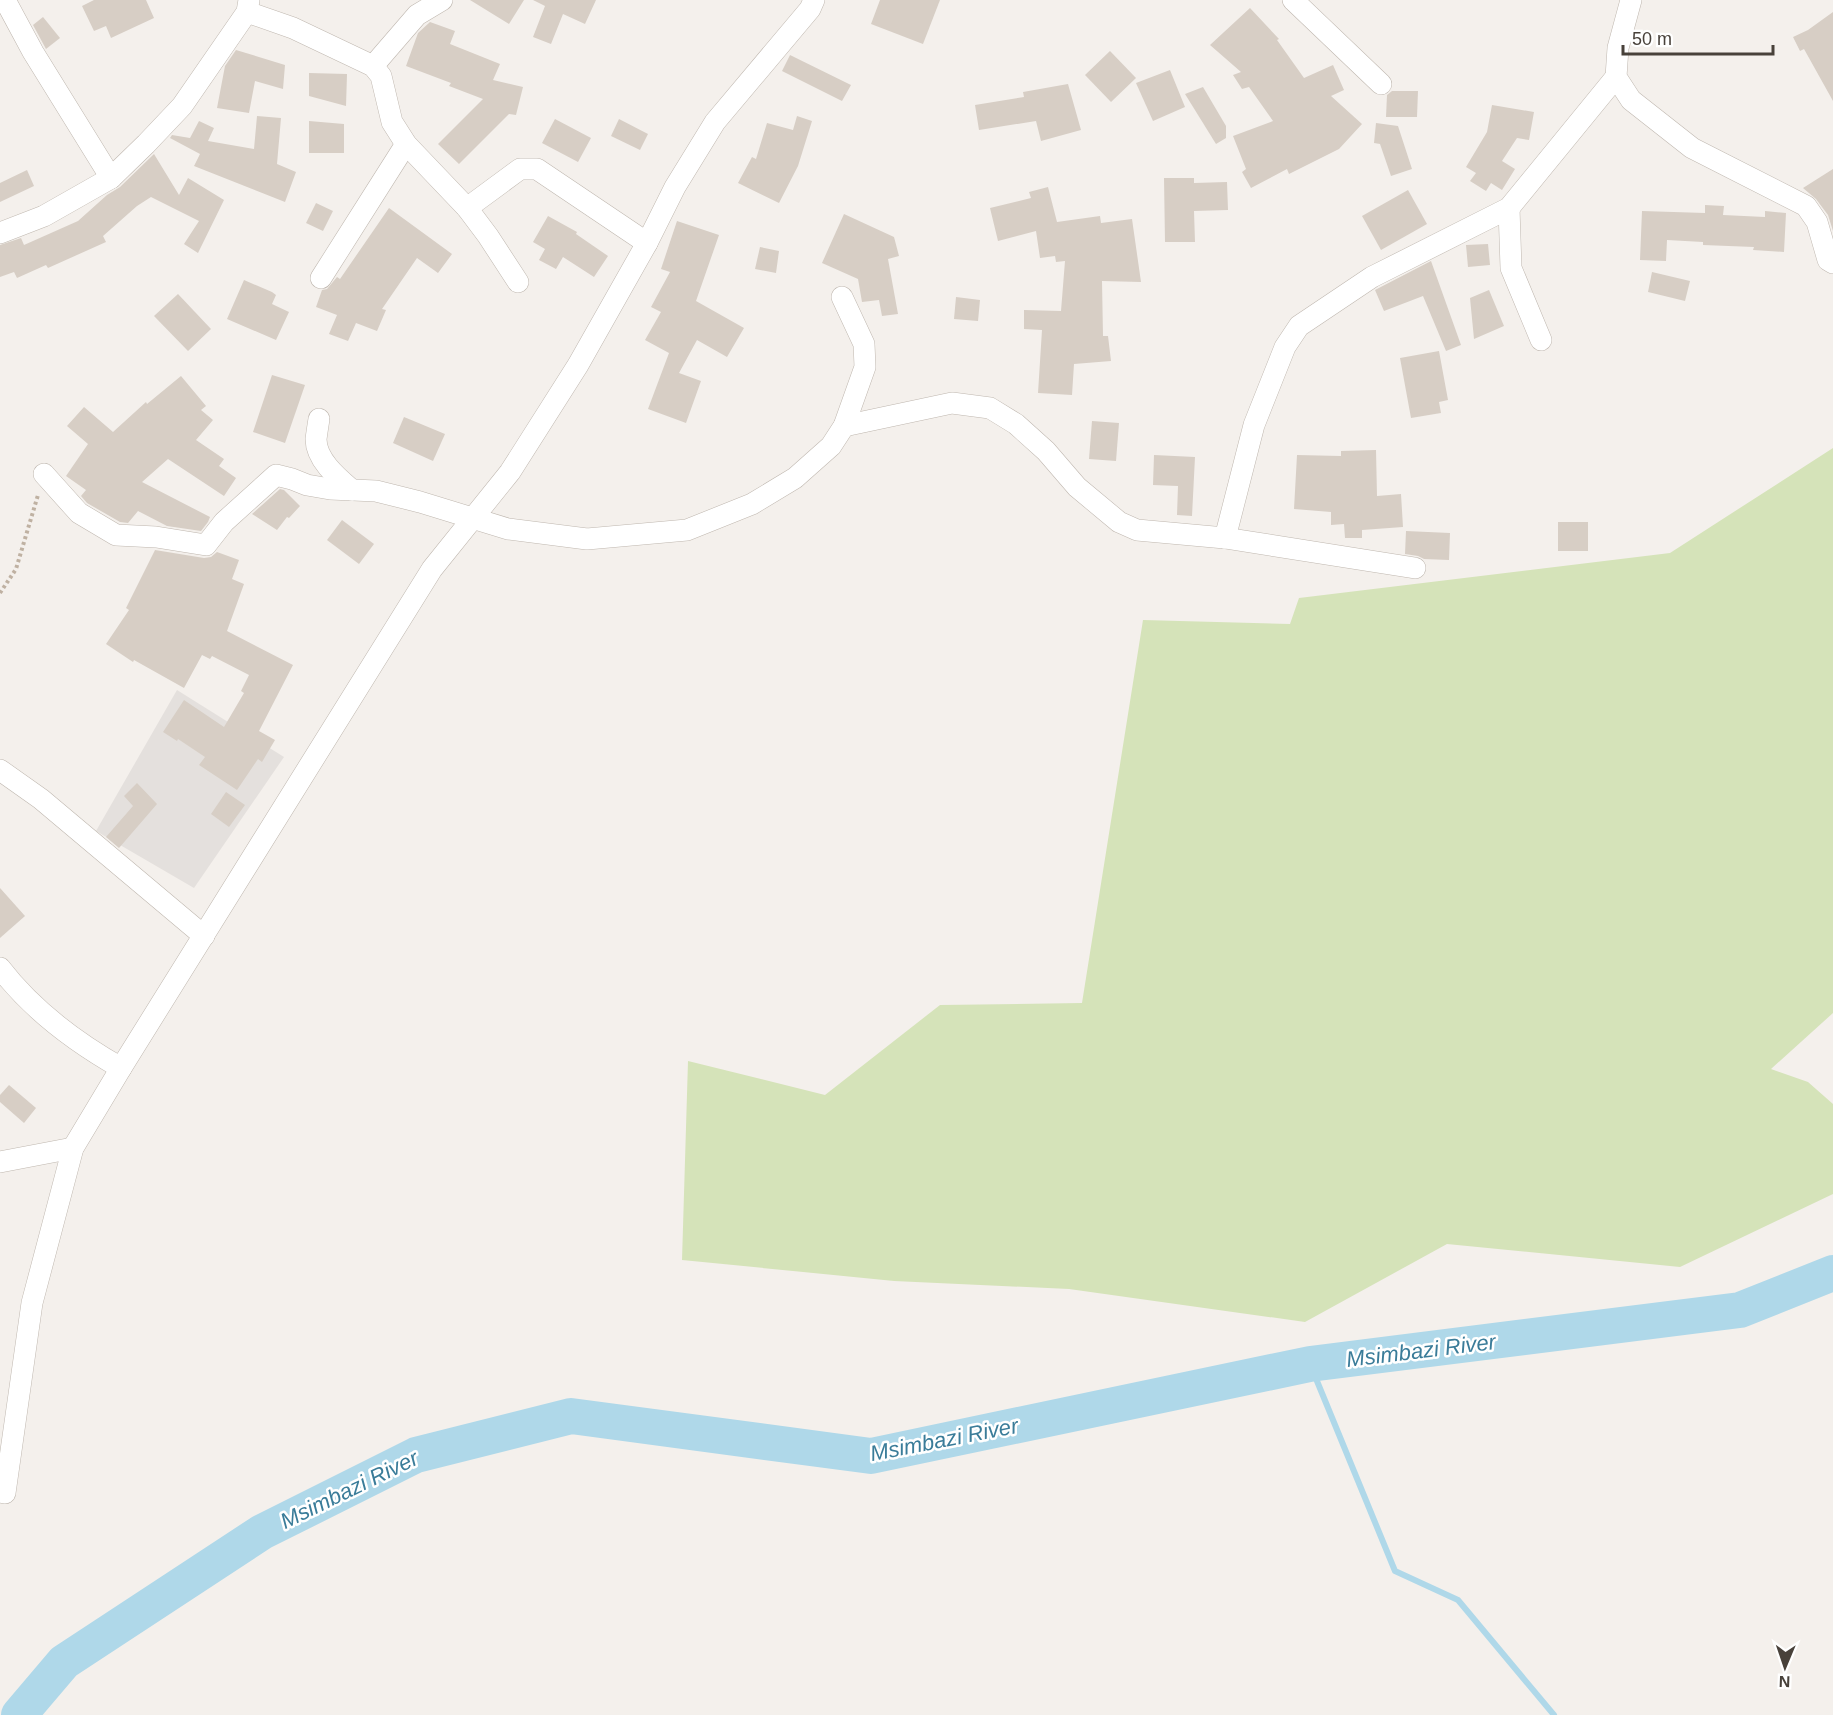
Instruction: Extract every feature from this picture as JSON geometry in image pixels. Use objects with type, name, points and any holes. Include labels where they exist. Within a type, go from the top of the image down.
[{"type":"street","points":[[5,0],[33,52],[111,178]]},
{"type":"street","points":[[373,66],[417,15],[442,0]]},
{"type":"street","points":[[0,1492],[5,1493],[32,1302],[73,1148],[432,569],[510,472],[578,365],[647,243],[675,188],[715,122],[810,9],[814,0]]},
{"type":"street","points":[[1293,0],[1381,84]]},
{"type":"street","points":[[1225,538],[1254,425],[1285,347],[1299,326],[1372,277],[1509,208],[1616,77],[1618,48],[1631,0]]},
{"type":"street","points":[[0,233],[44,216],[111,178],[182,106],[248,6],[373,66],[381,76],[392,122],[406,144],[467,208],[518,282]]},
{"type":"street","points":[[1616,77],[1631,100],[1692,148],[1806,206],[1817,222],[1828,260],[1833,263]]},
{"type":"street","points":[[321,278],[406,144]]},
{"type":"street","points":[[467,208],[520,169],[537,169],[647,243]]},
{"type":"street","points":[[1509,208],[1511,268],[1540,340]]},
{"type":"street","points":[[44,474],[79,513],[116,535],[156,537],[206,545],[224,522],[276,475],[307,485],[376,491],[508,529],[587,539],[687,530],[752,504],[795,478],[831,446],[844,426],[865,367],[864,344],[842,297]]},
{"type":"street","points":[[844,426],[952,403],[990,408],[1016,424],[1047,451],[1077,488],[1119,522],[1137,530],[1225,538],[1415,568]]},
{"type":"street","points":[[319,419],[316,441],[322,456],[333,473],[352,490]]},
{"type":"street","points":[[0,770],[41,799],[204,936]]},
{"type":"street","points":[[0,968],[61,1030],[121,1068]]},
{"type":"street","points":[[0,1162],[73,1148]]},
{"type":"path","points":[[0,593],[15,569],[44,474]]},
{"type":"shaded area","points":[[177,690],[284,757],[194,888],[96,831]]},
{"type":"green space","points":[[1833,448],[1833,1013],[1771,1069],[1808,1082],[1833,1104],[1833,1194],[1680,1267],[1447,1244],[1305,1322],[1069,1289],[894,1281],[682,1260],[688,1061],[825,1095],[940,1005],[1082,1003],[1143,620],[1290,624],[1299,598],[1670,553]]},
{"type":"building","points":[[94,0],[146,0],[154,18],[111,38],[106,26],[94,31],[82,6]]},
{"type":"building","points":[[470,0],[524,0],[509,24]]},
{"type":"building","points":[[533,0],[596,0],[585,24],[563,14],[551,44],[533,37],[545,6]]},
{"type":"building","points":[[880,0],[940,0],[923,44],[871,24]]},
{"type":"building","points":[[1250,8],[1279,39],[1277,40],[1304,78],[1333,65],[1344,90],[1331,96],[1362,124],[1339,149],[1289,174],[1287,169],[1251,188],[1242,172],[1246,169],[1233,136],[1273,121],[1249,87],[1242,89],[1233,75],[1241,72],[1210,45]]},
{"type":"building","points":[[1833,12],[1833,101],[1804,49],[1800,51],[1793,37],[1808,30]]},
{"type":"building","points":[[43,17],[60,38],[46,49],[33,25]]},
{"type":"building","points":[[430,22],[455,31],[450,44],[500,64],[493,80],[523,87],[516,115],[509,114],[459,164],[438,144],[483,99],[449,86],[451,83],[406,66],[418,33]]},
{"type":"building","points":[[236,50],[285,65],[283,89],[255,81],[249,113],[217,108],[225,66]]},
{"type":"building","points":[[1110,51],[1136,78],[1111,102],[1085,75]]},
{"type":"building","points":[[790,55],[851,85],[842,101],[782,71]]},
{"type":"building","points":[[1170,70],[1185,107],[1153,121],[1136,83]]},
{"type":"building","points":[[309,73],[347,74],[346,106],[309,96]]},
{"type":"building","points":[[1068,84],[1081,130],[1041,141],[1036,121],[979,130],[975,105],[1024,97],[1023,92]]},
{"type":"building","points":[[1203,87],[1226,126],[1226,138],[1216,144],[1185,94]]},
{"type":"building","points":[[1392,91],[1418,91],[1417,117],[1386,117],[1387,95]]},
{"type":"building","points":[[1492,105],[1534,112],[1529,140],[1517,138],[1502,161],[1515,169],[1502,190],[1491,183],[1486,191],[1470,181],[1476,173],[1466,167],[1487,132]]},
{"type":"building","points":[[257,116],[281,118],[277,164],[296,172],[285,202],[194,166],[200,154],[170,138],[172,135],[190,138],[199,121],[214,128],[208,141],[254,149]]},
{"type":"building","points":[[797,116],[812,121],[798,166],[779,203],[738,183],[752,157],[756,159],[767,123],[793,130]]},
{"type":"building","points":[[555,119],[591,138],[578,162],[542,143]]},
{"type":"building","points":[[619,119],[648,134],[640,150],[611,136]]},
{"type":"building","points":[[309,121],[344,124],[344,153],[309,153]]},
{"type":"building","points":[[1376,123],[1398,126],[1412,169],[1391,176],[1380,144],[1374,143]]},
{"type":"building","points":[[154,154],[179,195],[188,178],[224,200],[198,253],[184,244],[199,221],[151,197],[137,206],[103,236],[106,242],[48,268],[46,265],[17,278],[14,272],[0,277],[0,245],[21,238],[24,245],[78,221],[107,195],[120,187]]},
{"type":"building","points":[[1833,169],[1833,231],[1828,215],[1816,199],[1803,188]]},
{"type":"building","points":[[27,170],[34,186],[0,202],[0,183]]},
{"type":"building","points":[[1164,178],[1194,178],[1194,183],[1227,182],[1228,210],[1194,211],[1195,242],[1165,242]]},
{"type":"building","points":[[1048,187],[1057,222],[1100,216],[1101,223],[1132,219],[1141,282],[1102,281],[1103,336],[1108,336],[1111,361],[1074,364],[1072,395],[1038,393],[1042,330],[1024,329],[1024,310],[1061,311],[1065,261],[1056,262],[1055,256],[1040,258],[1036,231],[998,241],[990,208],[1031,198],[1029,192]]},
{"type":"building","points":[[1408,190],[1427,224],[1381,250],[1362,216]]},
{"type":"building","points":[[316,203],[333,211],[323,231],[306,223]]},
{"type":"building","points":[[1705,205],[1724,206],[1723,215],[1765,217],[1765,211],[1786,213],[1784,252],[1753,250],[1754,247],[1703,245],[1703,242],[1667,240],[1666,261],[1640,260],[1642,211],[1705,213]]},
{"type":"building","points":[[389,208],[452,254],[438,273],[417,258],[382,309],[386,310],[377,331],[356,323],[348,341],[329,334],[337,315],[316,307],[322,290],[327,289],[337,277],[340,279]]},
{"type":"building","points":[[844,214],[894,237],[899,256],[888,259],[898,314],[882,316],[879,300],[862,302],[858,279],[822,263]]},
{"type":"building","points":[[548,216],[577,232],[576,234],[608,256],[594,277],[563,257],[556,269],[539,260],[545,249],[533,242]]},
{"type":"building","points":[[677,221],[719,235],[696,301],[744,328],[727,357],[697,340],[679,373],[701,381],[686,423],[648,409],[669,353],[645,340],[661,312],[651,307],[670,272],[661,269]]},
{"type":"building","points":[[1488,244],[1490,265],[1468,267],[1466,245]]},
{"type":"building","points":[[760,247],[779,251],[776,273],[755,269]]},
{"type":"building","points":[[1431,261],[1461,345],[1446,351],[1423,296],[1384,311],[1375,290]]},
{"type":"building","points":[[1652,272],[1690,281],[1685,301],[1648,292]]},
{"type":"building","points":[[244,280],[272,292],[276,295],[272,304],[289,312],[276,340],[227,319]]},
{"type":"building","points":[[1489,290],[1504,326],[1474,339],[1470,298]]},
{"type":"building","points":[[178,294],[211,329],[188,351],[154,316]]},
{"type":"building","points":[[956,297],[980,300],[978,321],[954,319]]},
{"type":"building","points":[[1439,351],[1448,400],[1439,402],[1441,413],[1411,418],[1400,358]]},
{"type":"building","points":[[272,375],[305,385],[285,443],[253,432]]},
{"type":"building","points":[[181,376],[206,406],[201,410],[213,420],[196,440],[224,459],[219,466],[236,478],[224,496],[168,459],[142,482],[210,517],[208,522],[201,531],[167,526],[138,511],[128,523],[120,522],[87,503],[81,496],[86,490],[66,476],[88,444],[67,426],[84,407],[113,432],[146,402],[147,404]]},
{"type":"building","points":[[404,417],[445,434],[433,461],[393,443]]},
{"type":"building","points":[[1092,421],[1119,423],[1116,461],[1089,459]]},
{"type":"building","points":[[1376,450],[1377,496],[1401,494],[1403,527],[1362,530],[1362,538],[1345,538],[1344,524],[1331,525],[1331,512],[1294,509],[1297,455],[1341,456],[1341,451]]},
{"type":"building","points":[[1154,455],[1195,457],[1192,516],[1177,515],[1178,486],[1153,485]]},
{"type":"building","points":[[280,489],[284,490],[300,506],[277,530],[252,514]]},
{"type":"building","points":[[342,520],[374,544],[359,564],[327,540]]},
{"type":"building","points":[[1558,522],[1588,522],[1588,551],[1558,551]]},
{"type":"building","points":[[1406,531],[1450,533],[1449,560],[1424,559],[1405,554]]},
{"type":"building","points":[[155,550],[204,558],[211,557],[217,552],[239,560],[232,579],[244,584],[227,631],[293,665],[259,731],[275,740],[262,762],[258,759],[237,790],[199,765],[205,757],[163,732],[184,700],[224,727],[244,693],[241,691],[249,675],[212,656],[210,659],[202,655],[184,688],[134,660],[133,662],[106,644],[129,610],[126,608]]},
{"type":"building","points":[[137,783],[157,804],[119,848],[106,837],[133,806],[124,796]]},
{"type":"building","points":[[226,792],[245,805],[229,827],[211,814]]},
{"type":"building","points":[[0,888],[25,916],[0,938]]},
{"type":"building","points":[[9,1085],[36,1108],[24,1123],[0,1102],[0,1095]]},
{"type":"waterway","name":"Msimbazi River","points":[[19,1715],[64,1662],[262,1532],[416,1455],[571,1416],[871,1456],[1310,1364],[1740,1310],[1833,1273]]},
{"type":"waterway","points":[[1310,1364],[1395,1571],[1458,1600],[1554,1715]]}]
